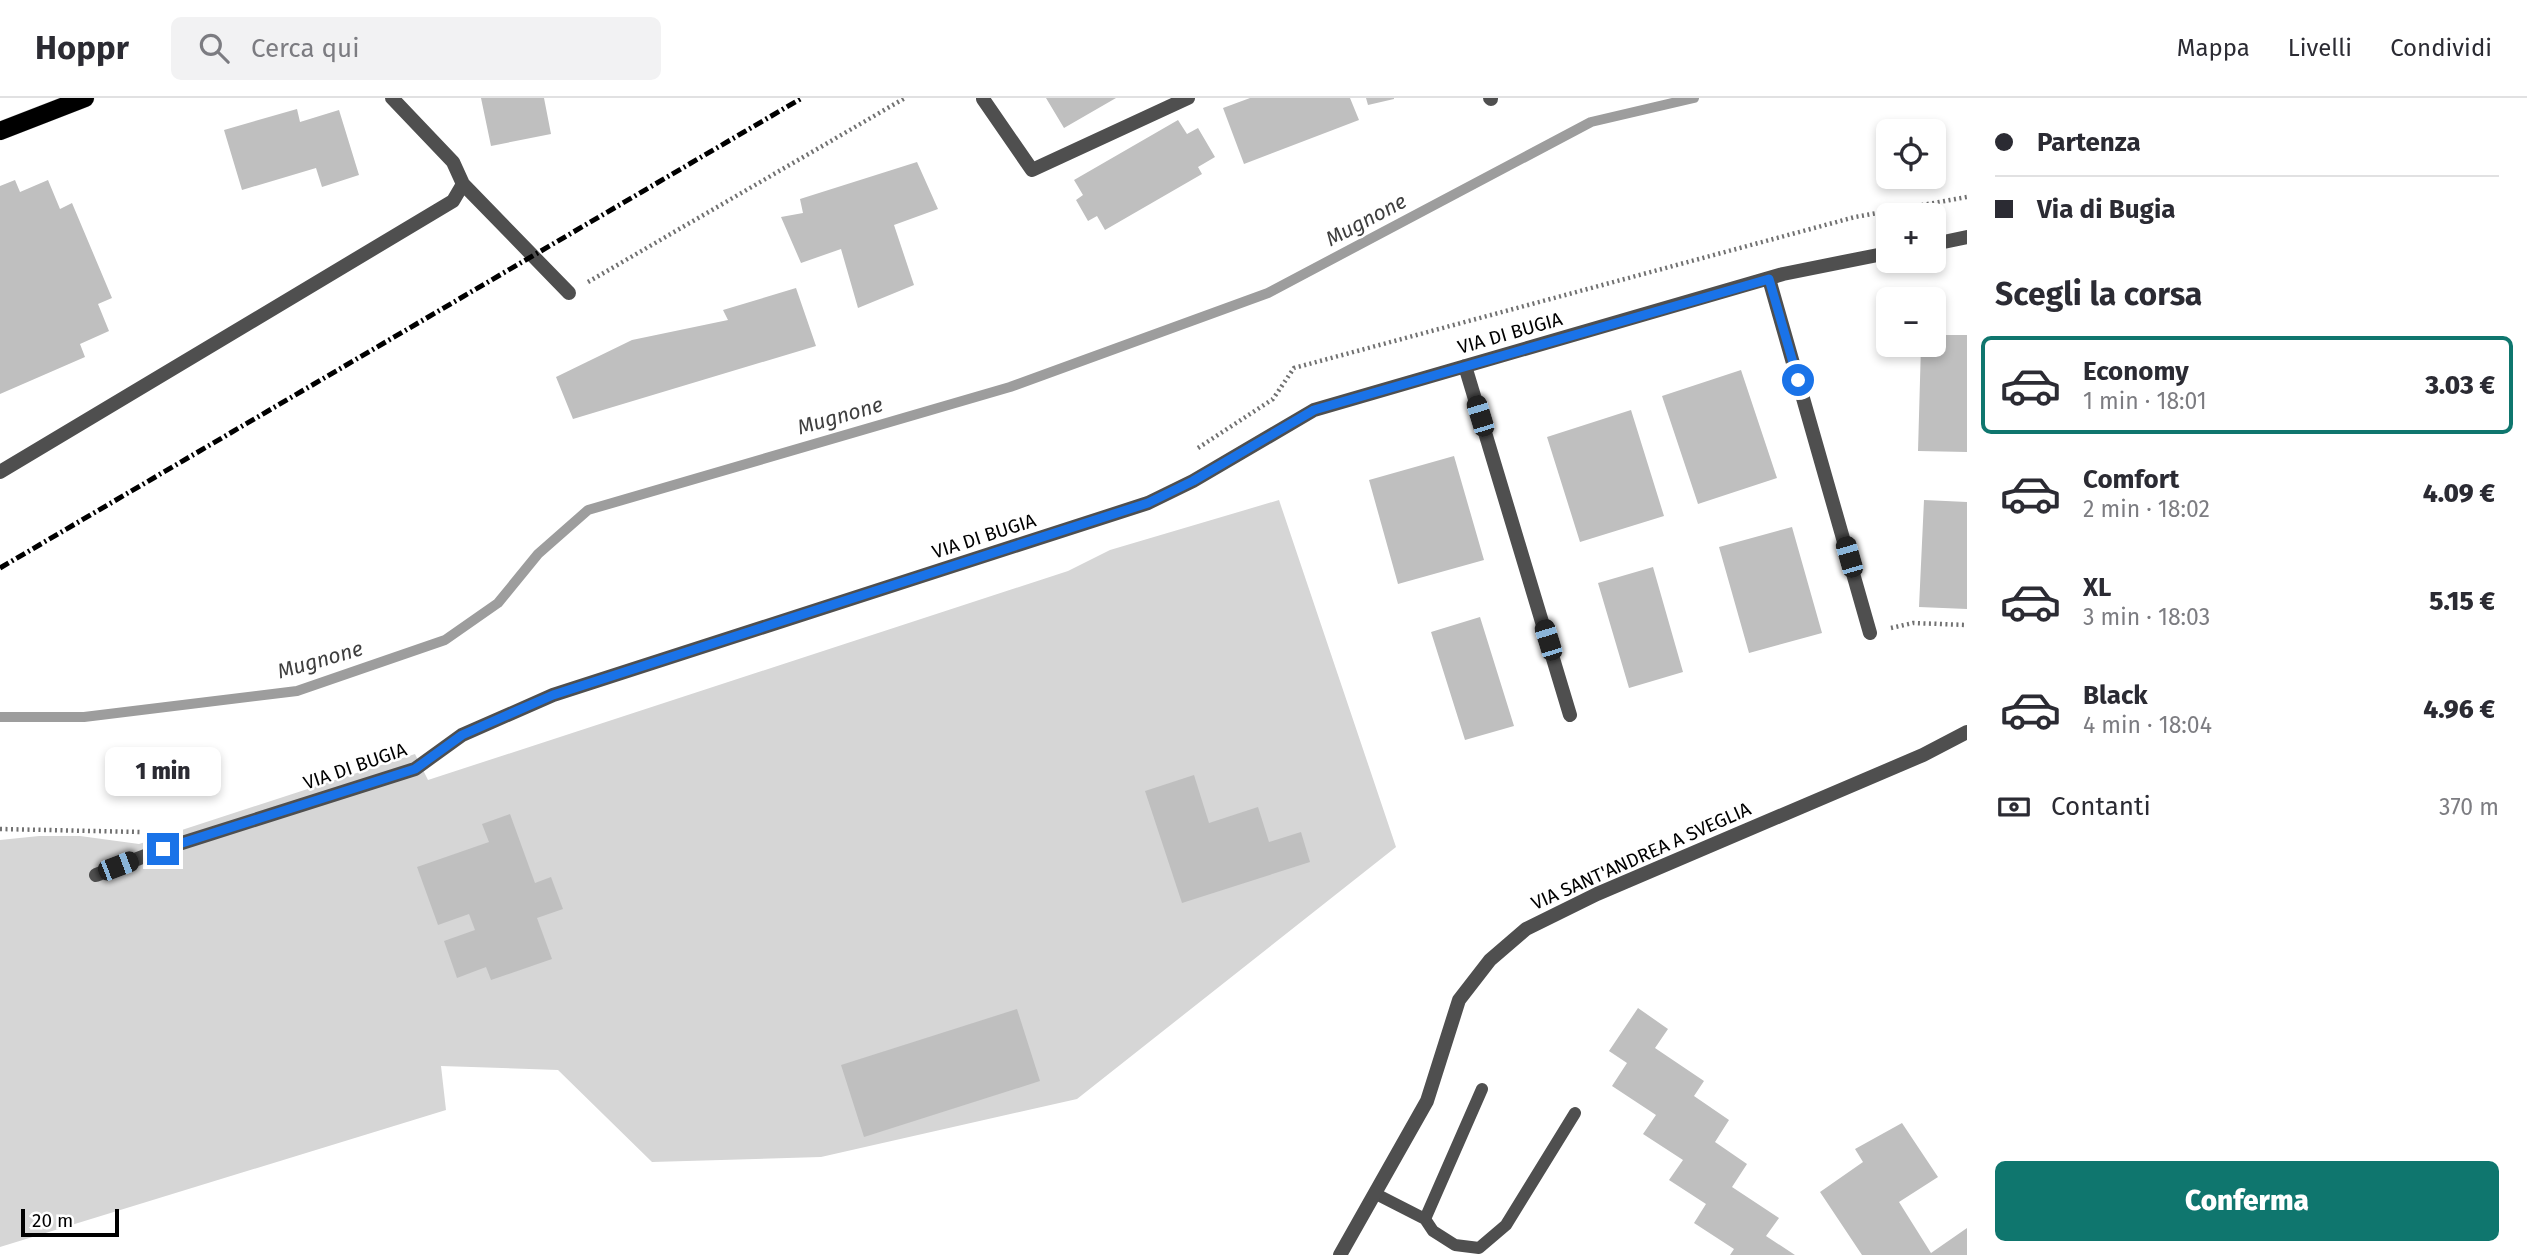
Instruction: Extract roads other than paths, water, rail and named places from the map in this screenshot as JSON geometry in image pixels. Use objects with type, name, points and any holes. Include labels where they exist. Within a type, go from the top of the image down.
[{"type":"main road","points":[[0,131],[85,98]]},
{"type":"street","points":[[392,98],[453,162],[463,184],[569,293]]},
{"type":"street","points":[[983,99],[1032,170],[1188,98]]},
{"type":"street","points":[[0,472],[453,201],[463,184]]},
{"type":"street","points":[[1946,241],[1967,237]]},
{"type":"street","name":"VIA DI BUGIA","points":[[96,875],[163,849],[415,769],[462,735],[553,695],[1148,503],[1193,481],[1314,410],[1769,279],[1876,256]]},
{"type":"street","points":[[1769,279],[1870,633]]},
{"type":"street","points":[[1465,366],[1570,715]]},
{"type":"street","name":"VIA SANT'ANDREA A SVEGLIA","points":[[1340,1255],[1427,1101],[1459,1000],[1490,960],[1526,929],[1597,894],[1923,755],[1967,732]]},
{"type":"lane","points":[[1426,1219],[1482,1089]]},
{"type":"lane","points":[[1376,1194],[1426,1219],[1433,1231],[1455,1245],[1479,1248],[1506,1225],[1575,1113]]},
{"type":"waterway","name":"Mugnone","points":[[0,717],[84,717],[297,691],[445,640],[498,603],[538,554],[588,510],[1010,387],[1268,293],[1591,122],[1694,98]]},
{"type":"railway","points":[[0,568],[802,98]]}]
